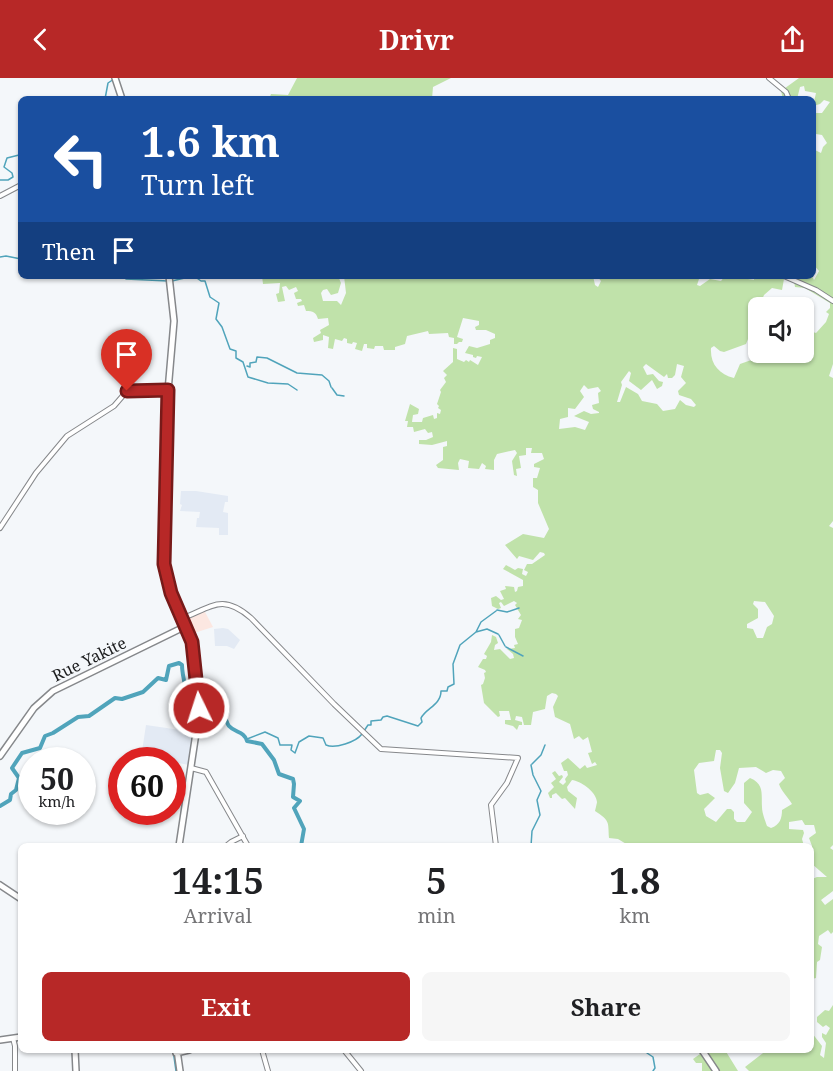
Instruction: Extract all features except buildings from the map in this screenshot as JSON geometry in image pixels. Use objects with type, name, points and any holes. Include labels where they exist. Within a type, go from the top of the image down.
[{"type":"main road","points":[[116,78],[122,96]]},
{"type":"main road","points":[[169,279],[174,321],[168,390],[164,564],[167,580],[192,646],[199,715],[179,843]]},
{"type":"main road","name":"Rue Yakite","points":[[0,756],[34,708],[53,691],[184,628]]},
{"type":"main road","points":[[0,885],[18,897]]},
{"type":"main road","points":[[0,1040],[18,1037]]},
{"type":"main road","points":[[75,1053],[76,1071]]},
{"type":"main road","points":[[176,1053],[179,1069]]},
{"type":"main road","points":[[704,1053],[716,1071]]},
{"type":"street","points":[[769,78],[788,96]]},
{"type":"street","points":[[0,196],[18,187]]},
{"type":"street","points":[[791,279],[816,290],[833,301]]},
{"type":"street","points":[[0,528],[36,473],[71,433],[114,406],[127,391],[168,390]]},
{"type":"street","points":[[182,619],[220,603],[237,607],[251,618],[381,750],[518,758],[507,783],[491,805],[496,843]]},
{"type":"street","points":[[191,768],[206,772],[247,843]]},
{"type":"street","points":[[230,843],[243,837]]},
{"type":"street","points":[[12,1038],[15,1046],[15,1071]]},
{"type":"street","points":[[263,1053],[268,1071]]},
{"type":"street","points":[[346,1053],[361,1071]]},
{"type":"shaded area","points":[[181,491],[228,496],[223,512],[228,513],[228,535],[219,535],[219,528],[196,527],[200,512],[180,511]]},
{"type":"shaded area","points":[[204,610],[213,627],[191,634],[185,620]]},
{"type":"shaded area","points":[[214,629],[228,629],[240,640],[234,649],[227,646],[215,646]]},
{"type":"shaded area","points":[[146,725],[194,732],[189,765],[186,764],[186,747],[143,747]]},
{"type":"green space","points":[[297,78],[451,78],[433,87],[432,96],[270,96],[271,94],[288,95]]},
{"type":"green space","points":[[799,78],[833,78],[833,364],[829,376],[833,378],[833,521],[829,526],[833,528],[833,845],[830,848],[833,850],[833,891],[821,900],[825,905],[833,899],[833,932],[831,934],[828,930],[819,936],[818,944],[822,947],[820,960],[817,962],[816,978],[814,978],[814,878],[827,877],[814,866],[814,843],[811,843],[809,838],[816,833],[814,825],[805,825],[802,820],[789,822],[789,829],[803,830],[803,843],[625,843],[609,838],[607,822],[595,811],[596,798],[587,787],[572,780],[567,787],[568,791],[577,798],[575,809],[565,798],[562,799],[556,793],[550,798],[548,793],[554,787],[551,783],[556,779],[552,773],[555,771],[563,777],[559,782],[563,785],[566,782],[567,771],[564,771],[561,763],[568,758],[580,769],[585,765],[587,768],[597,765],[595,762],[592,764],[588,753],[592,752],[588,737],[583,740],[579,736],[574,739],[570,724],[555,717],[553,707],[558,696],[552,693],[547,696],[545,709],[533,712],[531,725],[524,725],[522,717],[516,716],[515,720],[522,722],[517,730],[505,724],[505,720],[511,720],[509,711],[499,711],[500,716],[498,717],[484,703],[481,685],[486,672],[478,667],[483,659],[486,659],[487,656],[484,654],[492,635],[496,637],[498,643],[494,650],[500,649],[510,659],[514,658],[507,649],[515,648],[514,645],[518,644],[515,629],[519,628],[522,620],[518,619],[521,615],[515,605],[517,603],[514,601],[504,606],[501,602],[499,603],[501,608],[498,609],[492,606],[491,598],[496,596],[501,600],[504,599],[500,591],[506,589],[505,586],[514,587],[515,592],[518,587],[523,586],[523,580],[503,569],[506,565],[515,570],[523,569],[522,574],[526,576],[528,572],[524,570],[527,564],[532,564],[545,555],[540,552],[533,560],[519,556],[517,559],[505,545],[523,534],[544,538],[549,529],[538,503],[538,490],[533,487],[533,478],[537,478],[540,468],[534,467],[534,464],[544,459],[542,453],[531,453],[532,448],[526,448],[526,455],[519,456],[521,468],[516,469],[517,476],[514,475],[512,461],[517,453],[515,450],[497,454],[494,460],[494,470],[485,469],[486,466],[482,463],[479,469],[468,468],[469,461],[460,459],[459,470],[438,468],[436,465],[443,460],[443,447],[447,446],[447,441],[432,445],[419,444],[419,440],[433,437],[432,432],[428,433],[425,429],[414,432],[413,427],[407,427],[408,421],[405,421],[410,404],[419,409],[418,414],[413,415],[412,422],[422,422],[423,418],[433,415],[434,419],[437,418],[437,413],[440,414],[441,410],[437,404],[440,390],[446,382],[444,378],[447,375],[443,371],[453,362],[453,348],[457,349],[457,359],[464,362],[470,360],[478,365],[482,357],[477,356],[476,358],[465,353],[469,346],[477,348],[490,344],[495,334],[486,330],[476,330],[475,327],[479,325],[479,321],[463,318],[457,337],[463,339],[457,344],[454,344],[454,338],[449,337],[448,333],[429,334],[428,331],[407,336],[405,344],[395,347],[395,350],[384,350],[383,346],[375,346],[374,349],[367,348],[367,344],[364,344],[362,351],[355,349],[357,343],[347,343],[347,339],[344,338],[342,341],[335,339],[333,349],[328,348],[329,337],[323,335],[323,340],[314,342],[313,338],[329,325],[328,318],[318,319],[314,312],[306,311],[304,305],[298,306],[297,303],[302,301],[296,299],[294,293],[298,291],[296,287],[289,290],[286,286],[282,287],[285,301],[278,302],[276,294],[279,293],[280,283],[263,284],[262,279],[339,279],[341,283],[338,293],[331,295],[327,289],[321,293],[323,301],[337,301],[341,305],[346,293],[344,279],[594,279],[598,287],[601,281],[599,279],[699,279],[697,285],[700,286],[710,279],[721,281],[723,279],[784,279],[782,290],[772,288],[763,297],[748,297],[746,344],[724,352],[714,346],[711,348],[712,359],[716,368],[734,378],[740,364],[748,361],[748,363],[814,363],[814,332],[816,333],[826,322],[829,314],[826,312],[830,308],[830,303],[805,288],[795,287],[794,279],[814,280],[819,271],[816,268],[816,150],[821,153],[827,143],[822,135],[816,134],[816,113],[822,113],[830,102],[824,100],[816,105],[816,93],[805,91],[804,86],[800,87],[798,96],[782,96],[781,91]],"holes":[[[646,364],[664,377],[667,374],[668,378],[672,378],[675,375],[677,364],[684,366],[681,377],[686,383],[678,391],[679,395],[691,399],[696,405],[694,407],[686,405],[680,400],[675,409],[663,411],[657,404],[642,401],[638,394],[626,387],[620,402],[617,402],[621,382],[629,371],[631,373],[629,381],[641,390],[652,380],[657,389],[662,386],[663,382],[653,374],[647,375],[643,367]],[[584,385],[588,389],[598,387],[601,391],[598,393],[599,403],[592,405],[593,409],[599,413],[591,414],[584,411],[574,416],[589,422],[585,430],[575,427],[559,429],[560,419],[568,417],[568,408],[575,409],[584,397],[580,391]],[[754,601],[765,602],[774,616],[763,638],[757,638],[753,629],[747,628],[747,624],[758,618],[758,609],[753,604]],[[716,750],[720,750],[724,791],[728,793],[735,783],[739,768],[756,767],[766,773],[773,770],[781,771],[785,778],[779,784],[792,804],[782,810],[777,825],[771,828],[767,826],[762,812],[760,787],[755,780],[750,778],[744,783],[744,803],[752,812],[745,822],[737,822],[731,809],[727,809],[716,822],[706,816],[704,809],[715,798],[708,793],[700,795],[697,793],[694,770],[699,763],[714,761]]]},
{"type":"green space","points":[[833,1005],[833,1071],[749,1071],[745,1067],[763,1053],[814,1053],[814,1036],[822,1046],[820,1055],[824,1058],[826,1043],[822,1033],[826,1035],[830,1028],[826,1025],[823,1027],[817,1022],[817,1017],[825,1010],[829,1011]]},
{"type":"green space","points":[[727,1053],[738,1071],[702,1071],[702,1063],[696,1063],[693,1059],[700,1054]]},
{"type":"waterway","points":[[106,96],[108,83],[114,79]]},
{"type":"waterway","points":[[0,180],[13,177],[12,173],[4,167],[7,158],[18,155]]},
{"type":"waterway","points":[[0,257],[18,258]]},
{"type":"waterway","points":[[126,279],[168,281]]},
{"type":"waterway","points":[[172,281],[180,279]]},
{"type":"waterway","points":[[198,279],[205,281],[210,297],[219,303],[216,319],[222,327],[230,349],[236,351],[236,358],[243,362],[248,377],[268,383],[288,384],[297,390]]},
{"type":"waterway","points":[[247,366],[250,367],[250,363],[256,362],[257,357],[267,358],[297,373],[322,375],[329,381],[331,387]]},
{"type":"waterway","points":[[332,388],[337,395],[344,396]]},
{"type":"waterway","points":[[497,610],[507,612],[519,608]]},
{"type":"waterway","points":[[364,731],[368,725],[371,725],[371,721],[381,720],[387,716],[418,726],[422,722],[423,715],[439,700],[441,691],[447,691],[448,687],[454,684],[453,664],[460,645],[476,632],[481,622],[496,611]]},
{"type":"waterway","points":[[476,632],[487,629],[498,634]]},
{"type":"waterway","points":[[499,635],[505,646]]},
{"type":"waterway","points":[[506,647],[523,656]]},
{"type":"waterway","points":[[0,806],[10,800],[11,794],[16,790],[19,778],[12,768],[22,753],[40,748],[45,736],[78,717],[89,716],[115,698],[122,699],[143,692],[158,678],[166,680],[169,666],[179,663],[182,665],[189,711],[196,714],[213,711],[222,713],[229,726],[244,735],[247,741],[262,744],[274,760],[279,774],[293,779],[293,797],[300,801],[294,808],[304,829],[302,843]]},
{"type":"waterway","points":[[247,739],[265,732],[278,738],[280,745],[292,745],[291,750],[295,753],[299,742],[309,736],[323,738],[326,745],[335,746],[350,742],[362,734]]},
{"type":"waterway","points":[[532,764],[541,755],[545,745]]},
{"type":"waterway","points":[[531,765],[541,791],[537,800],[540,815],[532,831],[531,843]]},
{"type":"waterway","points":[[173,1053],[176,1071]]},
{"type":"waterway","points":[[647,1053],[653,1057],[655,1068],[653,1071]]},
{"type":"route","points":[[127,391],[168,390],[164,564],[171,593],[192,642],[199,708]]}]
